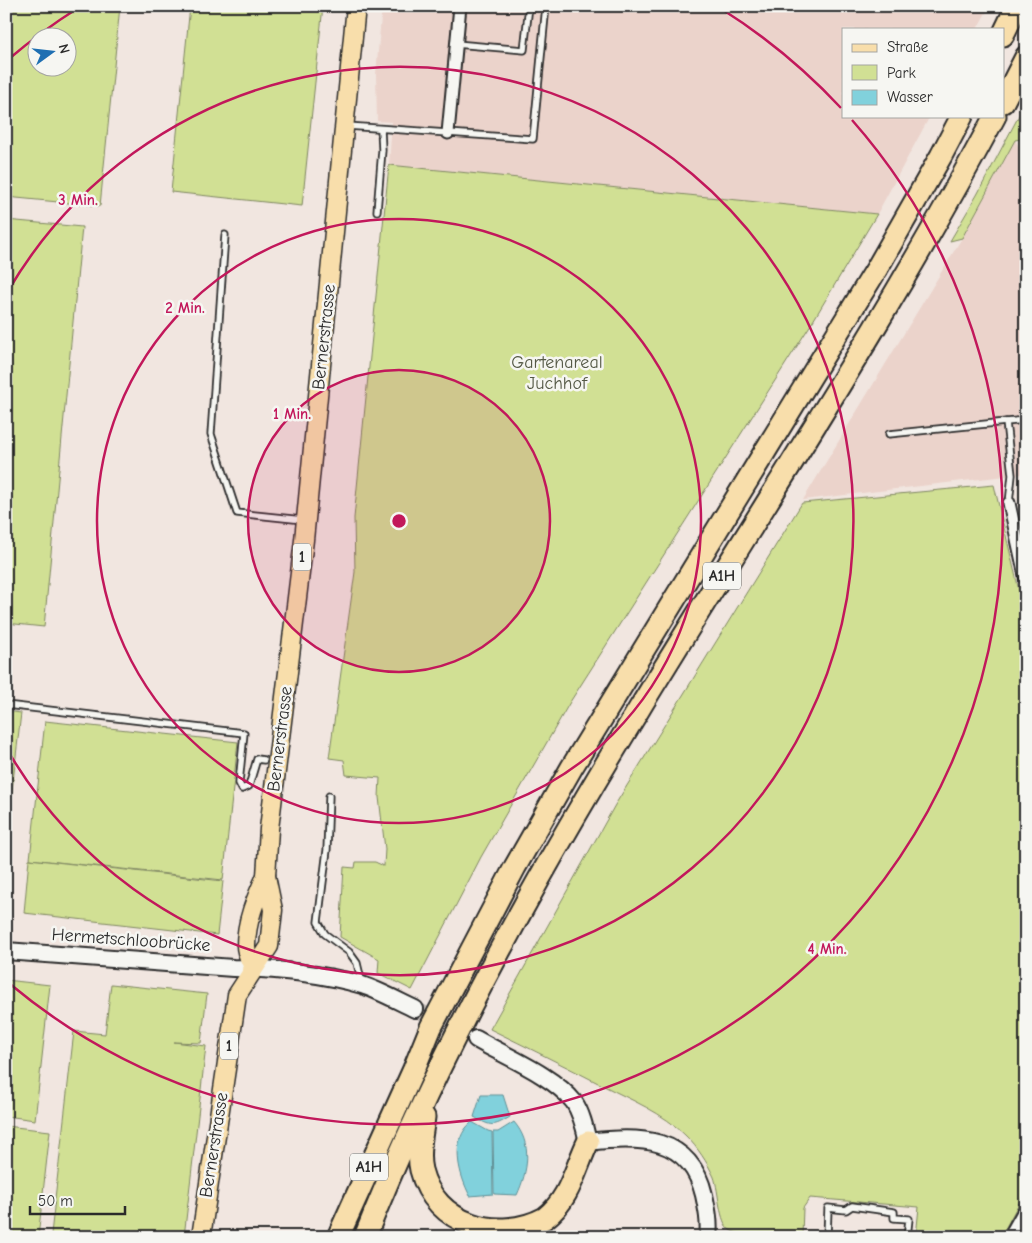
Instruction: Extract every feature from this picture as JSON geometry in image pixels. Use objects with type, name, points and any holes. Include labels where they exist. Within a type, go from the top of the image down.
[{"type":"highway","points":[[1004,33],[1017,6]]},
{"type":"highway","points":[[1004,99],[1026,57]]},
{"type":"highway","name":"A1H","points":[[331,1236],[406,1064],[423,1046],[441,1006],[514,867],[567,775],[876,270],[961,118]]},
{"type":"highway","name":"A1H","points":[[365,1237],[400,1154],[465,1015],[528,898],[590,789],[955,193],[995,118]]},
{"type":"highway","points":[[426,1097],[420,1153],[421,1168],[426,1184],[432,1198],[448,1214],[462,1224],[481,1232],[500,1233],[518,1231],[545,1218],[566,1194],[588,1142]]},
{"type":"highway","points":[[536,1237],[557,1224],[567,1214],[580,1194],[587,1175],[588,1142]]},
{"type":"main road","name":"Bernerstrasse","points":[[201,1237],[237,995],[254,968],[245,948],[249,919],[266,876],[269,829],[305,520],[356,6]]},
{"type":"street","points":[[448,133],[460,6]]},
{"type":"street","points":[[1009,503],[1026,580]]},
{"type":"street","name":"Hermetschloobrücke","points":[[6,951],[254,968],[336,979],[363,986],[415,1009]]},
{"type":"street","points":[[476,1040],[561,1088],[574,1103],[588,1142],[613,1140],[649,1141],[674,1149],[684,1157],[702,1186],[710,1228],[708,1237]]},
{"type":"street","points":[[1009,1237],[1026,1207]]},
{"type":"lane","points":[[456,44],[524,50],[528,6]]},
{"type":"lane","points":[[345,126],[533,139],[546,6]]},
{"type":"lane","points":[[377,211],[382,150],[381,128]]},
{"type":"lane","points":[[226,235],[212,434],[236,513],[305,520]]},
{"type":"lane","points":[[889,434],[1026,420]]},
{"type":"lane","points":[[1006,422],[1012,475],[1009,503]]},
{"type":"lane","points":[[6,705],[244,733],[239,783],[242,788],[249,786],[257,759],[264,760]]},
{"type":"lane","points":[[329,796],[327,850],[318,922],[325,934],[350,952],[357,963],[363,986]]},
{"type":"lane","points":[[826,1237],[828,1208],[846,1210],[852,1206],[894,1212],[894,1218],[909,1219],[907,1237]]},
{"type":"shaded area","points":[[382,6],[987,6],[988,9],[978,28],[842,28],[842,118],[929,118],[877,214],[389,165],[392,122],[377,121],[376,74]]},
{"type":"shaded area","points":[[1015,140],[1026,159],[1026,515],[1022,474],[803,500],[962,238]]},
{"type":"green space","points":[[6,6],[120,6],[100,206],[6,197]]},
{"type":"green space","points":[[190,6],[323,6],[302,206],[171,192]]},
{"type":"green space","points":[[1024,106],[1026,109],[1026,138],[1015,140],[962,238],[950,241],[977,195]]},
{"type":"green space","name":"Gartenareal Juchhof","points":[[389,165],[877,214],[813,321],[570,702],[481,857],[412,990],[378,973],[379,959],[340,937],[344,867],[355,868],[356,862],[375,862],[384,866],[385,849],[379,797],[380,778],[346,775],[344,760],[329,758],[355,572],[354,518]]},
{"type":"green space","points":[[6,220],[82,227],[44,627],[6,623]]},
{"type":"green space","points":[[994,485],[1026,620],[1026,1190],[1006,1227],[997,1237],[916,1237],[919,1207],[810,1198],[803,1208],[802,1236],[806,1237],[736,1233],[726,1226],[714,1177],[702,1155],[686,1136],[668,1120],[490,1029],[615,805],[802,503]]},
{"type":"green space","points":[[6,711],[21,713],[6,842]]},
{"type":"green space","points":[[45,721],[238,742],[223,880],[30,859]]},
{"type":"green space","points":[[29,859],[223,881],[217,935],[24,913]]},
{"type":"green space","points":[[6,980],[50,985],[35,1120],[6,1116]]},
{"type":"green space","points":[[111,984],[207,994],[201,1043],[174,1042],[206,1046],[184,1237],[72,1237],[51,1234],[74,1031],[105,1034]]},
{"type":"green space","points":[[6,1126],[50,1131],[38,1237],[6,1237]]},
{"type":"water","points":[[481,1095],[503,1095],[510,1117],[492,1125],[474,1117]]},
{"type":"water","points":[[472,1122],[492,1132],[493,1194],[470,1196],[462,1178],[458,1148],[460,1138]]},
{"type":"water","points":[[514,1122],[520,1130],[526,1148],[527,1158],[524,1177],[517,1195],[494,1194],[493,1132],[498,1132]]},
{"type":"tunnel","points":[[415,1009],[476,1039]]}]
